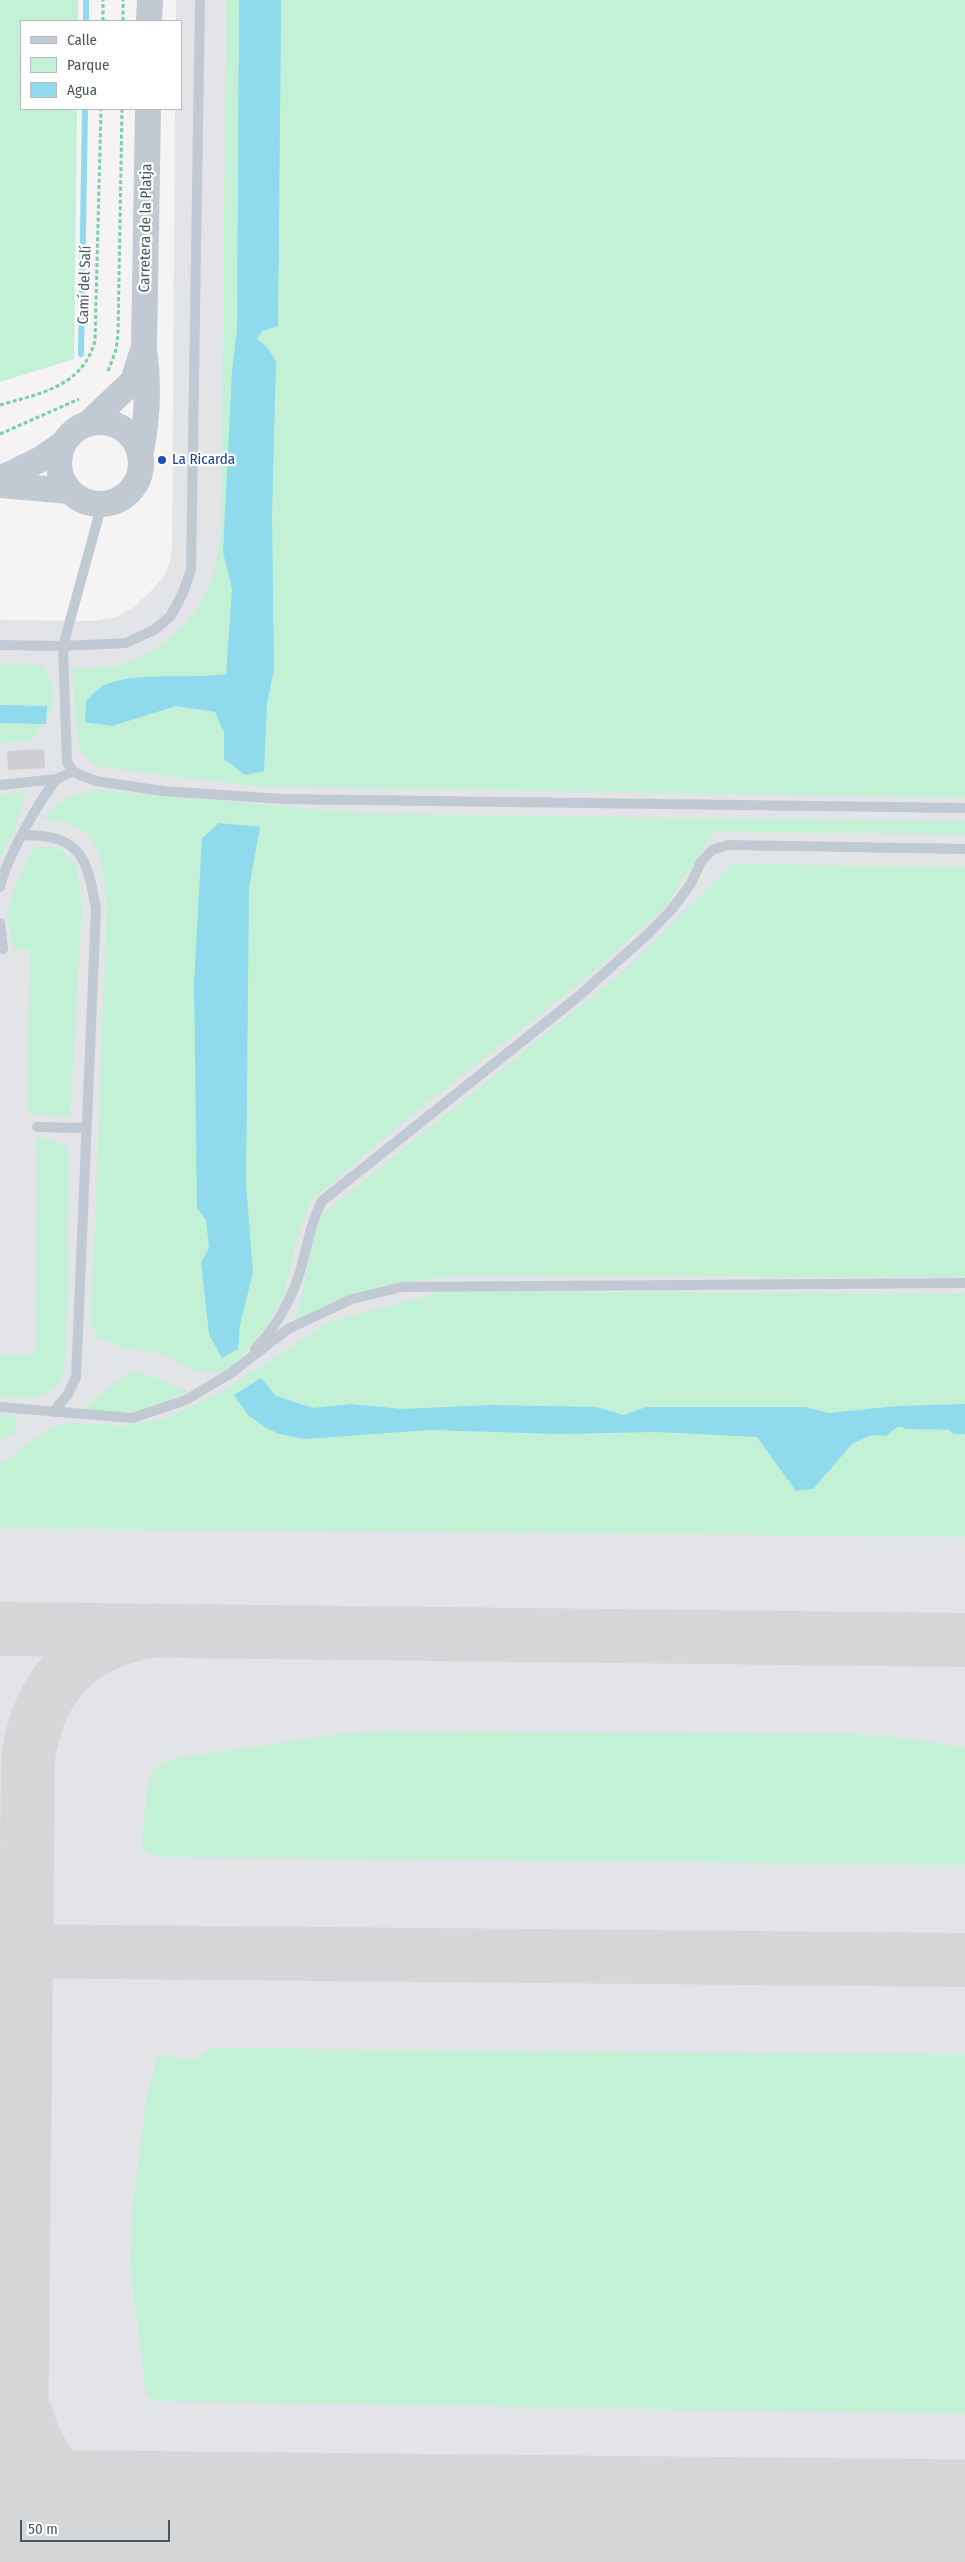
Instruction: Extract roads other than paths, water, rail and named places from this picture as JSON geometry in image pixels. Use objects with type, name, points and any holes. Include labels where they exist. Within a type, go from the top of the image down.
[{"type":"street","points":[[149,20],[150,0]]},
{"type":"street","name":"Carretera de la Platja","points":[[140,456],[147,423],[148,378],[144,348],[148,110]]},
{"type":"street","name":"Carretera de la Platja","points":[[89,423],[133,381],[144,348]]},
{"type":"street","points":[[108,422],[122,428],[133,437],[140,456],[140,475],[133,488],[115,502],[90,503],[70,491],[63,481],[59,468],[60,453],[64,443],[72,432],[89,423],[108,422]]},
{"type":"street","points":[[0,479],[41,459],[64,443]]},
{"type":"street","points":[[0,485],[70,491]]},
{"type":"lane","points":[[0,644],[63,646],[126,643],[154,630],[170,616],[183,593],[191,570],[200,0]]},
{"type":"lane","points":[[102,504],[63,646],[66,762],[73,771],[96,781],[162,791],[336,802],[965,808]]},
{"type":"lane","points":[[0,785],[56,779],[73,771]]},
{"type":"lane","points":[[0,887],[7,865],[44,794],[56,779]]},
{"type":"lane","points":[[23,835],[40,835],[63,839],[79,853],[89,871],[96,909],[76,1377],[68,1394],[52,1412]]},
{"type":"lane","points":[[231,1373],[260,1344],[285,1310],[300,1272],[314,1215],[322,1201],[579,996],[623,958],[672,908],[690,885],[700,862],[712,850],[728,845],[965,849]]},
{"type":"lane","points":[[0,923],[3,949]]},
{"type":"lane","points":[[37,1127],[86,1128]]},
{"type":"lane","points":[[0,1407],[132,1418],[186,1400],[231,1373],[288,1329],[352,1299],[402,1287],[965,1283]]},
{"type":"water","points":[[239,0],[281,0],[278,326],[262,331],[257,339],[267,347],[276,361],[272,515],[274,669],[267,704],[264,771],[245,775],[224,759],[224,732],[215,712],[176,706],[112,726],[85,722],[86,701],[104,685],[136,678],[226,674],[232,589],[223,552],[232,370],[237,329]]},
{"type":"water","points":[[0,705],[47,706],[46,724],[0,723]]},
{"type":"water","points":[[219,823],[260,827],[249,888],[246,1184],[253,1272],[240,1325],[238,1349],[222,1358],[209,1334],[201,1262],[209,1248],[206,1220],[197,1208],[194,983],[202,838]]},
{"type":"water","points":[[261,1378],[276,1396],[313,1408],[351,1404],[402,1409],[490,1405],[596,1407],[624,1415],[646,1407],[805,1407],[829,1413],[897,1406],[965,1404],[965,1434],[954,1434],[943,1425],[897,1427],[886,1436],[871,1435],[852,1444],[813,1489],[796,1491],[757,1437],[656,1432],[559,1434],[429,1430],[305,1439],[279,1434],[248,1415],[234,1395]]},
{"type":"waterway","points":[[86,0],[86,20]]},
{"type":"waterway","points":[[81,354],[85,110]]},
{"type":"waterway","points":[[906,1426],[965,1427]]},
{"type":"place","name":"La Ricarda","points":[[162,460]]}]
